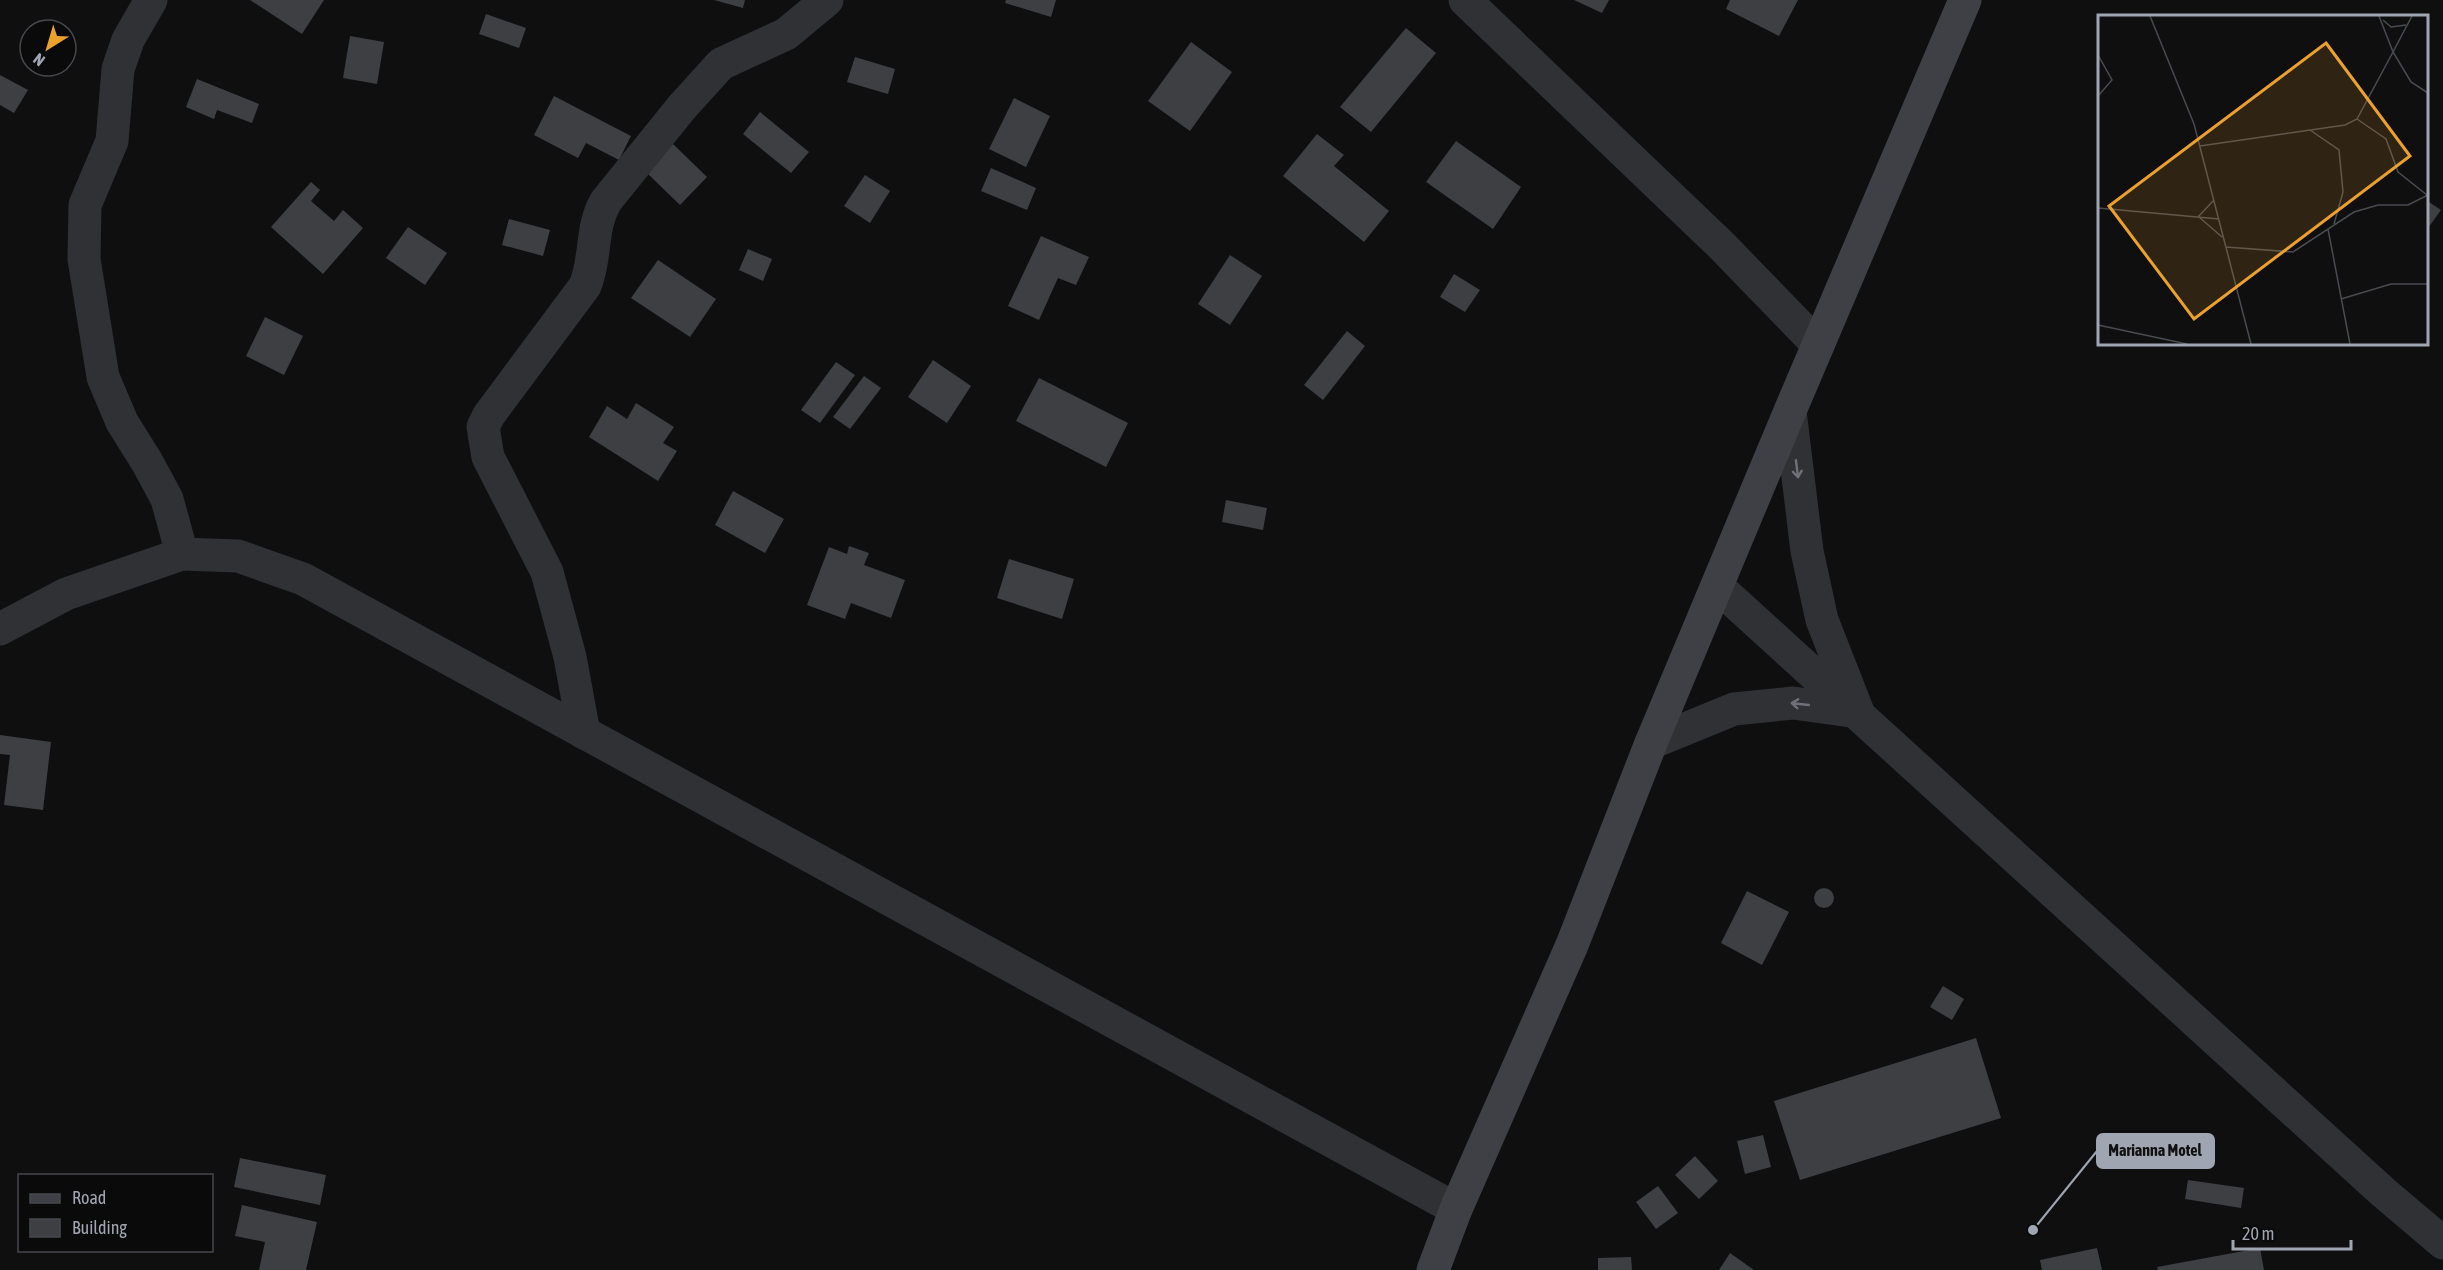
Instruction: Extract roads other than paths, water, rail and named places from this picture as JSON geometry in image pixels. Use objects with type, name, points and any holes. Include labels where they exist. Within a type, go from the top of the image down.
[{"type":"main road","points":[[1433,1270],[1456,1209],[1572,945],[1651,744],[1965,0]]},
{"type":"street","points":[[151,0],[128,40],[118,69],[112,141],[85,205],[84,259],[103,377],[122,423],[167,499],[182,554]]},
{"type":"street","points":[[584,733],[570,657],[547,572],[488,457],[483,427],[489,415],[585,286],[591,273],[597,216],[682,107],[721,64],[786,34],[827,0]]},
{"type":"street","points":[[1465,0],[1722,246],[1818,345]]},
{"type":"street","points":[[1790,411],[1807,552],[1822,620],[1858,712]]},
{"type":"street","points":[[0,628],[66,594],[182,554],[238,556],[303,579],[1456,1209]]},
{"type":"street","points":[[1718,587],[2383,1192],[2443,1243]]},
{"type":"street","points":[[1651,744],[1734,709],[1793,703],[1858,712]]},
{"type":"place","name":"Marianna Motel","points":[[2033,1230]]}]
